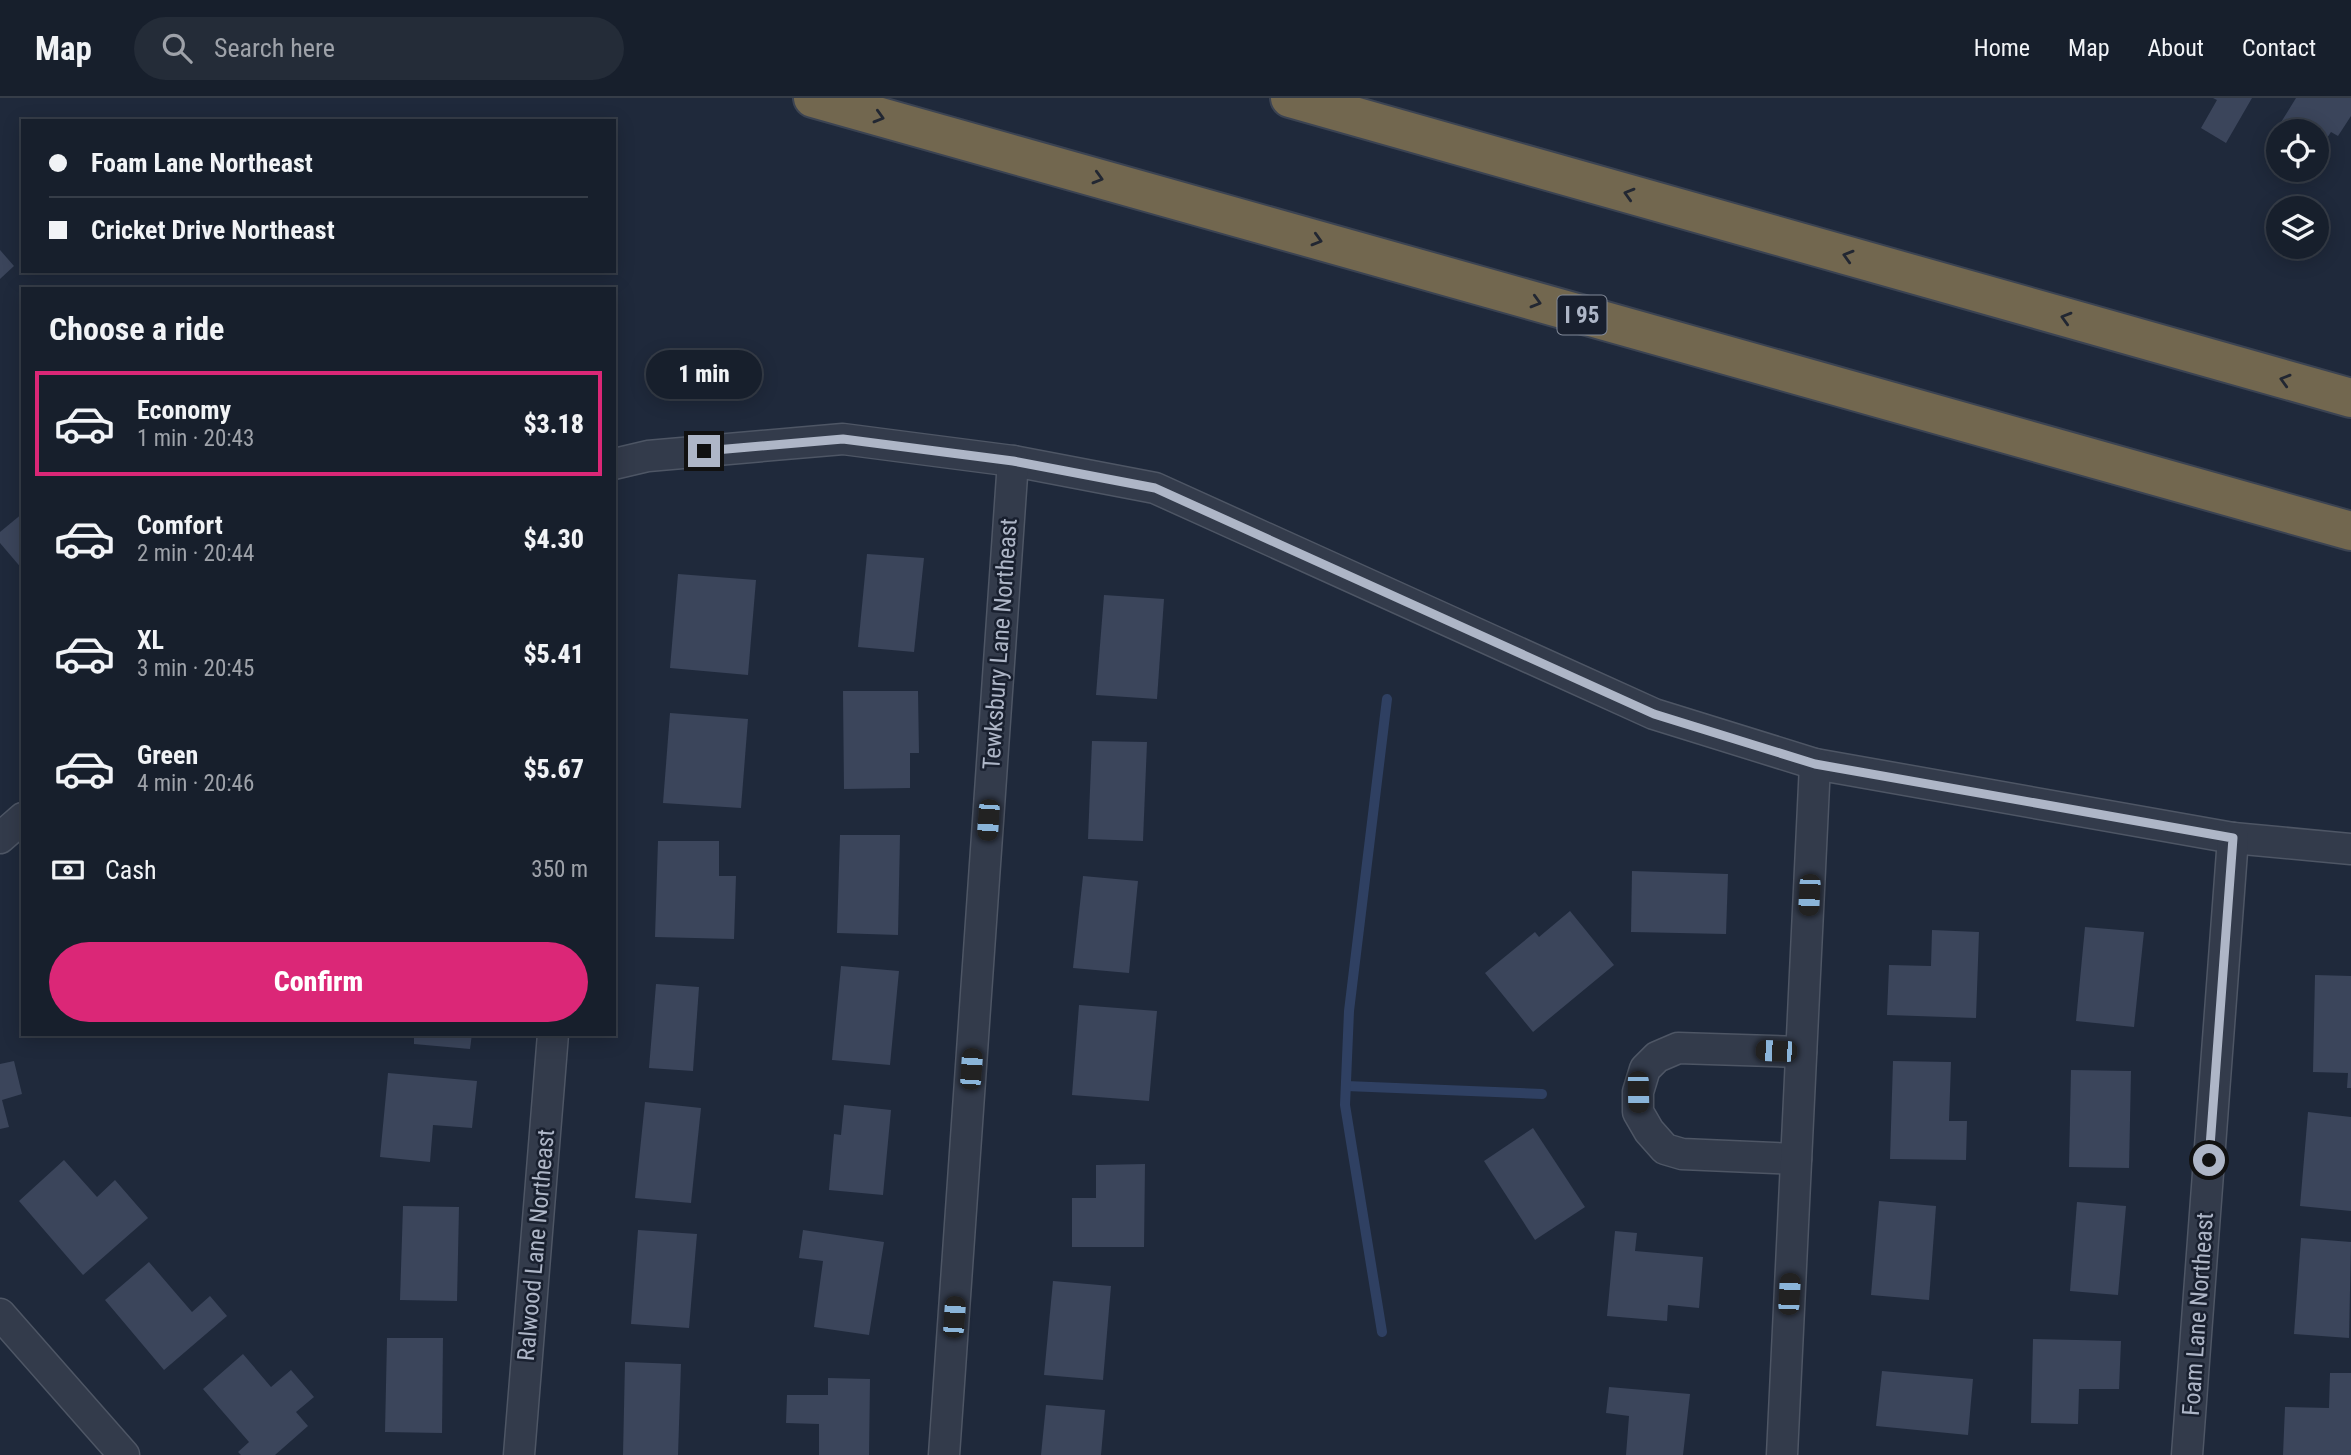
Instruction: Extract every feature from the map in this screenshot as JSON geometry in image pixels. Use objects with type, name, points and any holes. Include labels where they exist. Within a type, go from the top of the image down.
[{"type":"highway","name":"I 95","points":[[813,98],[2351,531]]},
{"type":"highway","points":[[1290,98],[2351,398]]},
{"type":"street","points":[[616,464],[648,456],[843,439],[1013,461],[1155,488],[1654,714],[1815,764],[2233,838],[2351,849]]},
{"type":"street","name":"Tewksbury Lane Northeast","points":[[944,1455],[1013,461]]},
{"type":"street","points":[[1782,1455],[1815,764]]},
{"type":"street","points":[[0,838],[21,820]]},
{"type":"street","name":"Foam Lane Northeast","points":[[2187,1455],[2233,838]]},
{"type":"street","name":"Ralwood Lane Northeast","points":[[519,1455],[553,1036]]},
{"type":"street","points":[[1796,1159],[1682,1154],[1665,1149],[1649,1131],[1638,1112],[1638,1092],[1644,1069],[1657,1057],[1678,1048],[1801,1052]]},
{"type":"street","points":[[0,1314],[124,1455]]},
{"type":"building","points":[[2213,98],[2252,98],[2226,143],[2201,128],[2217,100]]},
{"type":"building","points":[[2296,98],[2351,98],[2351,116],[2338,136],[2331,132],[2329,135],[2329,119],[2283,119]]},
{"type":"building","points":[[0,250],[14,266],[0,279]]},
{"type":"building","points":[[21,515],[21,568],[0,543],[0,532]]},
{"type":"building","points":[[867,554],[924,558],[914,652],[858,647]]},
{"type":"building","points":[[678,574],[756,580],[748,675],[670,668]]},
{"type":"building","points":[[1104,595],[1164,599],[1157,699],[1096,695]]},
{"type":"building","points":[[843,691],[918,691],[919,753],[910,753],[910,788],[844,789]]},
{"type":"building","points":[[670,713],[748,719],[741,808],[663,803]]},
{"type":"building","points":[[1092,741],[1147,742],[1143,841],[1088,839]]},
{"type":"building","points":[[840,835],[900,835],[898,935],[837,933]]},
{"type":"building","points":[[658,841],[719,841],[719,876],[736,876],[734,939],[655,937]]},
{"type":"building","points":[[1632,871],[1728,874],[1726,934],[1631,932]]},
{"type":"building","points":[[1083,876],[1138,881],[1129,973],[1073,968]]},
{"type":"building","points":[[1570,911],[1614,965],[1533,1032],[1485,973],[1535,932],[1539,937]]},
{"type":"building","points":[[2085,927],[2144,932],[2134,1027],[2076,1021]]},
{"type":"building","points":[[1932,930],[1979,932],[1976,1018],[1887,1015],[1889,965],[1931,966]]},
{"type":"building","points":[[841,966],[899,971],[890,1065],[832,1060]]},
{"type":"building","points":[[2315,975],[2351,976],[2351,1088],[2347,1088],[2348,1073],[2313,1072]]},
{"type":"building","points":[[656,984],[699,987],[693,1071],[649,1068]]},
{"type":"building","points":[[1079,1005],[1157,1011],[1149,1101],[1072,1095]]},
{"type":"building","points":[[414,1036],[472,1036],[470,1049],[414,1044]]},
{"type":"building","points":[[14,1061],[22,1094],[2,1100],[9,1127],[0,1129],[0,1064]]},
{"type":"building","points":[[1893,1061],[1951,1062],[1949,1121],[1967,1121],[1966,1160],[1890,1159]]},
{"type":"building","points":[[2071,1070],[2131,1071],[2129,1168],[2069,1167]]},
{"type":"building","points":[[388,1073],[477,1081],[472,1128],[433,1125],[430,1162],[380,1157]]},
{"type":"building","points":[[645,1102],[701,1108],[691,1203],[635,1198]]},
{"type":"building","points":[[844,1105],[891,1110],[883,1195],[829,1190],[834,1134],[841,1135]]},
{"type":"building","points":[[2308,1112],[2351,1117],[2351,1211],[2300,1206]]},
{"type":"building","points":[[1533,1128],[1585,1207],[1535,1240],[1484,1161]]},
{"type":"building","points":[[64,1160],[97,1197],[115,1180],[148,1218],[83,1275],[19,1201]]},
{"type":"building","points":[[1145,1164],[1144,1247],[1072,1247],[1072,1198],[1096,1198],[1096,1165]]},
{"type":"building","points":[[1879,1201],[1936,1206],[1929,1300],[1871,1295]]},
{"type":"building","points":[[2077,1202],[2126,1206],[2118,1295],[2070,1291]]},
{"type":"building","points":[[403,1206],[459,1207],[457,1301],[400,1300]]},
{"type":"building","points":[[638,1230],[697,1234],[689,1328],[631,1324]]},
{"type":"building","points":[[803,1230],[884,1242],[869,1335],[814,1327],[823,1261],[799,1258]]},
{"type":"building","points":[[1615,1231],[1637,1233],[1635,1251],[1703,1257],[1699,1308],[1668,1305],[1667,1321],[1607,1316]]},
{"type":"building","points":[[2301,1238],[2351,1242],[2349,1338],[2294,1334]]},
{"type":"building","points":[[149,1262],[192,1312],[210,1296],[227,1316],[164,1370],[105,1300]]},
{"type":"building","points":[[1053,1281],[1111,1286],[1103,1380],[1044,1375]]},
{"type":"building","points":[[387,1338],[443,1338],[442,1433],[385,1432]]},
{"type":"building","points":[[2033,1339],[2121,1341],[2119,1389],[2079,1389],[2078,1424],[2031,1423]]},
{"type":"building","points":[[243,1354],[271,1387],[291,1370],[314,1397],[296,1412],[308,1426],[275,1455],[241,1455],[238,1452],[249,1442],[203,1389]]},
{"type":"building","points":[[625,1362],[681,1364],[678,1455],[623,1455]]},
{"type":"building","points":[[1882,1371],[1973,1379],[1968,1435],[1876,1426]]},
{"type":"building","points":[[2330,1373],[2351,1373],[2351,1455],[2283,1455],[2285,1407],[2329,1408]]},
{"type":"building","points":[[828,1378],[870,1379],[869,1455],[819,1455],[819,1424],[786,1423],[787,1395],[828,1395]]},
{"type":"building","points":[[1609,1387],[1690,1394],[1683,1455],[1626,1455],[1629,1416],[1606,1413]]},
{"type":"building","points":[[1046,1405],[1105,1410],[1101,1455],[1041,1455]]},
{"type":"waterway","points":[[1382,1332],[1345,1105],[1349,1011],[1387,699]]},
{"type":"waterway","points":[[1346,1086],[1542,1094]]},
{"type":"route","points":[[704,451],[843,439],[1013,461],[1155,488],[1654,714],[1815,764],[2233,838],[2209,1160]]}]
